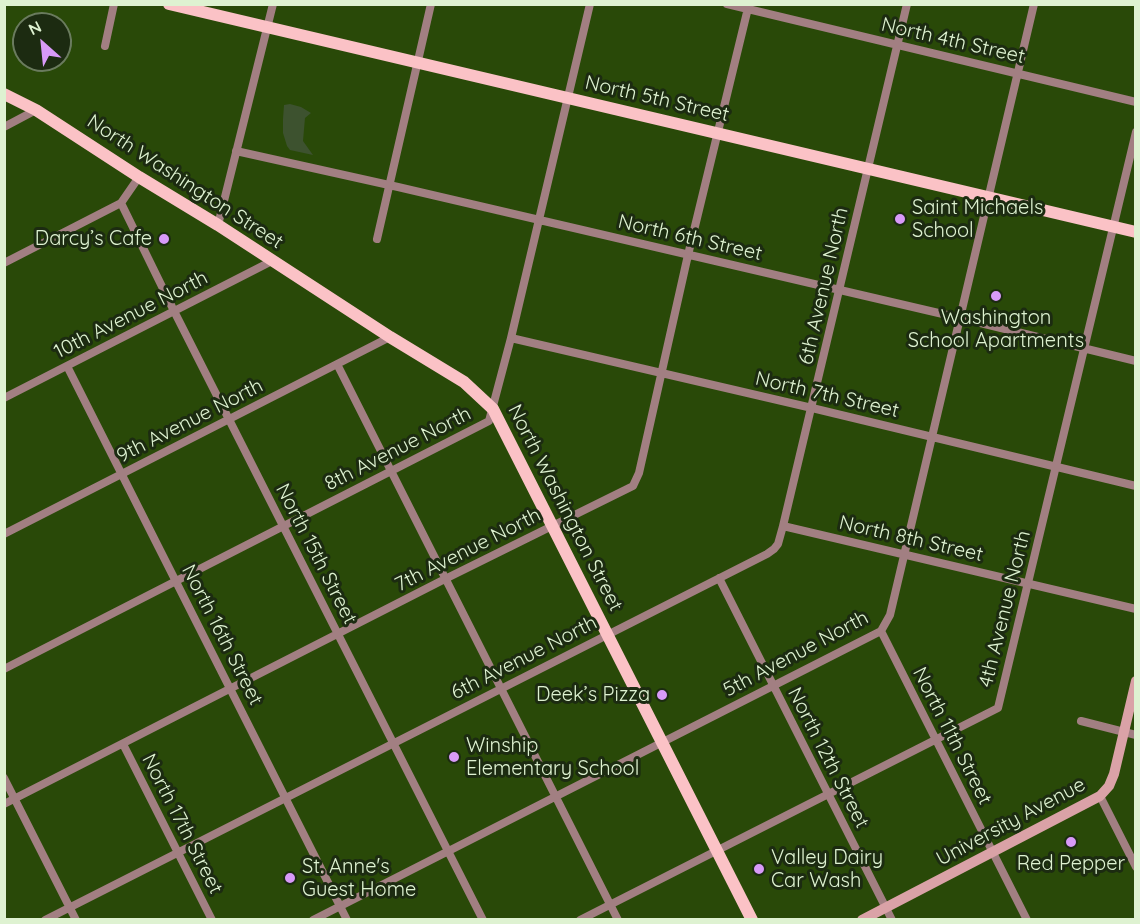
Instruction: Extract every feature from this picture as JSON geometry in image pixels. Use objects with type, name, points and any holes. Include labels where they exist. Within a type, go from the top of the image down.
[{"type":"main road","name":"North 5th Street","points":[[169,4],[1136,232]]},
{"type":"main road","name":"North Washington Street","points":[[4,94],[36,110],[218,225],[390,338],[464,382],[493,409],[752,920]]},
{"type":"street","points":[[105,46],[114,4]]},
{"type":"street","points":[[218,225],[273,4]]},
{"type":"street","points":[[377,239],[431,4]]},
{"type":"street","name":"8th Avenue North","points":[[4,669],[489,421],[511,338],[590,4]]},
{"type":"street","name":"North 4th Street","points":[[728,4],[1136,102]]},
{"type":"street","name":"6th Avenue North","points":[[45,920],[774,549],[778,544],[783,526],[812,408],[907,4]]},
{"type":"street","name":"5th Avenue North","points":[[313,920],[881,632],[890,615],[1034,4]]},
{"type":"street","name":"7th Avenue North","points":[[4,804],[445,579],[633,486],[639,473],[688,255],[748,7]]},
{"type":"street","points":[[4,127],[36,110]]},
{"type":"street","name":"4th Avenue North","points":[[580,920],[998,708],[1136,132]]},
{"type":"street","name":"North 6th Street","points":[[236,151],[960,318],[1136,361]]},
{"type":"street","points":[[4,263],[121,202],[139,177]]},
{"type":"street","name":"North 15th Street","points":[[121,202],[174,312],[483,920]]},
{"type":"street","name":"10th Avenue North","points":[[4,398],[272,261]]},
{"type":"street","name":"9th Avenue North","points":[[4,534],[390,338]]},
{"type":"street","name":"North 7th Street","points":[[511,338],[1136,486]]},
{"type":"street","points":[[337,364],[618,920]]},
{"type":"street","name":"North 16th Street","points":[[67,366],[347,920]]},
{"type":"street","name":"North 8th Street","points":[[783,526],[1136,609]]},
{"type":"street","name":"North 12th Street","points":[[719,578],[892,920]]},
{"type":"street","name":"North 11th Street","points":[[881,632],[1027,920]]},
{"type":"street","name":"University Avenue","points":[[862,920],[1100,796],[1109,786],[1130,733],[1136,681]]},
{"type":"street","points":[[1081,721],[1130,733]]},
{"type":"street","name":"North 17th Street","points":[[123,744],[212,920]]},
{"type":"street","points":[[4,778],[76,920]]},
{"type":"street","points":[[1100,796],[1136,867]]},
{"type":"green space","points":[[290,104],[311,113],[305,118],[303,141],[313,155],[290,150],[287,146],[283,133],[284,105]]},
{"type":"place","name":"Saint Michaels School","points":[[900,219]]},
{"type":"place","name":"Darcy’s Cafe","points":[[164,239]]},
{"type":"place","name":"Washington School Apartments","points":[[996,296]]},
{"type":"place","name":"Deek’s Pizza","points":[[662,695]]},
{"type":"place","name":"Winship Elementary School","points":[[454,757]]},
{"type":"place","name":"Red Pepper","points":[[1071,842]]},
{"type":"place","name":"Valley Dairy Car Wash","points":[[759,869]]},
{"type":"place","name":"St. Anne's Guest Home","points":[[290,878]]}]
